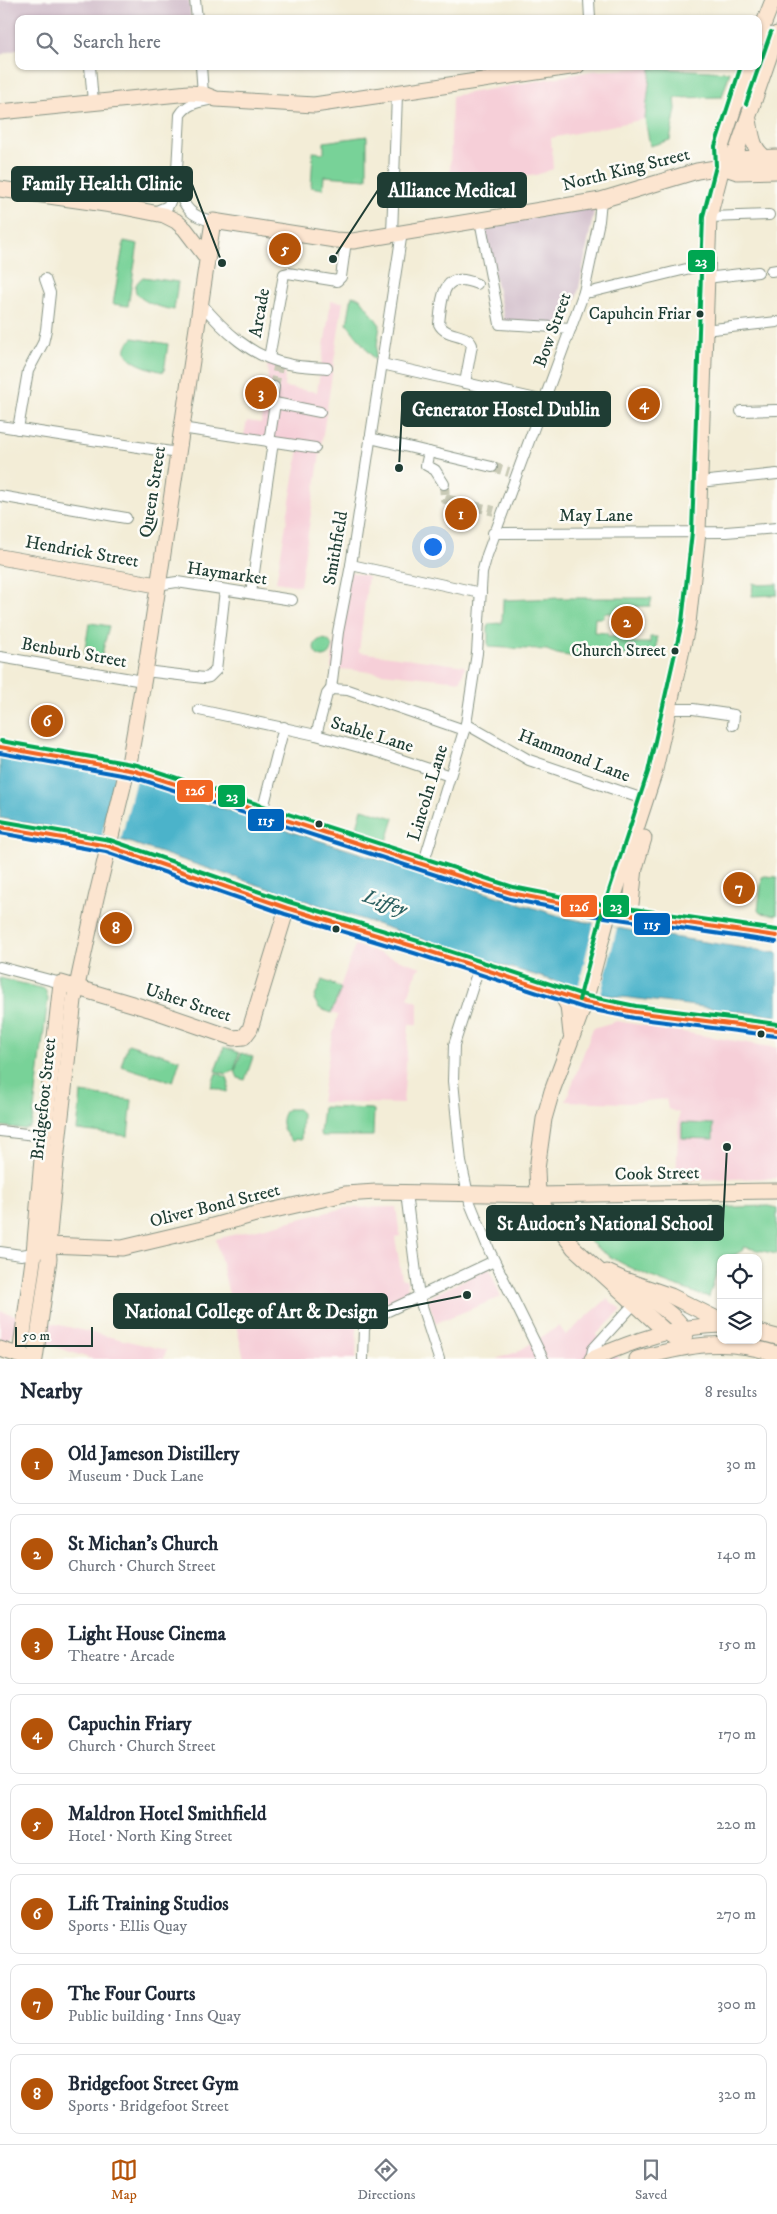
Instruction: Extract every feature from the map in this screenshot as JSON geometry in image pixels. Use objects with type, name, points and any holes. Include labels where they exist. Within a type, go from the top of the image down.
[{"type":"main road","points":[[762,28],[773,0]]},
{"type":"main road","points":[[722,167],[737,150],[777,34]]},
{"type":"main road","points":[[0,112],[168,94],[314,105],[551,70]]},
{"type":"main road","points":[[687,1346],[666,1332],[568,1241],[549,1216],[538,1195],[537,1169],[544,1119],[571,1035],[586,998],[608,917],[654,774],[667,709],[688,623],[698,532],[709,218],[722,167],[722,143],[747,70]]},
{"type":"main road","points":[[749,117],[754,144],[758,153],[771,158]]},
{"type":"main road","name":"North King Street","points":[[213,221],[346,241],[601,200],[697,171],[722,167],[738,160],[771,158]]},
{"type":"main road","name":"North King Street","points":[[722,167],[737,172],[777,171]]},
{"type":"main road","points":[[0,189],[153,212],[176,221],[207,258]]},
{"type":"main road","name":"Queen Street","points":[[110,842],[127,772],[144,676],[213,221]]},
{"type":"main road","name":"Hendrick Street","points":[[0,557],[157,585]]},
{"type":"main road","points":[[0,746],[127,772],[262,812],[511,893],[608,917],[630,913],[777,936]]},
{"type":"main road","points":[[630,913],[635,868],[649,823],[645,801]]},
{"type":"main road","points":[[0,827],[110,842],[287,908],[560,994],[586,998],[635,1012],[777,1030]]},
{"type":"main road","name":"Bridgefoot Street","points":[[35,1359],[49,1259],[48,1245],[67,1054],[77,987],[110,842]]},
{"type":"main road","name":"Usher Street","points":[[61,983],[149,1009],[233,1038],[244,1037],[250,1029],[287,908]]},
{"type":"main road","name":"Bridgefoot Street","points":[[25,1357],[44,1136],[61,983]]},
{"type":"main road","points":[[560,994],[568,1006],[571,1035]]},
{"type":"main road","name":"Cook Street","points":[[470,1194],[538,1195],[777,1191]]},
{"type":"main road","name":"Oliver Bond Street","points":[[48,1245],[122,1248],[345,1194],[376,1192],[470,1194]]},
{"type":"main road","points":[[34,1253],[48,1245]]},
{"type":"main road","points":[[585,1258],[622,1280],[665,1310],[685,1328],[687,1346]]},
{"type":"main road","points":[[622,1280],[670,1296],[717,1321]]},
{"type":"main road","points":[[592,1359],[620,1347],[666,1332],[717,1324]]},
{"type":"main road","points":[[762,1333],[777,1337]]},
{"type":"main road","points":[[637,1359],[687,1346],[724,1344],[744,1345],[777,1354]]},
{"type":"main road","points":[[2,1353],[25,1357]]},
{"type":"street","points":[[195,0],[197,15]]},
{"type":"street","points":[[589,0],[590,15]]},
{"type":"street","points":[[90,70],[92,102]]},
{"type":"street","points":[[153,212],[162,211],[168,206],[176,188],[180,115],[191,104],[210,96],[202,70]]},
{"type":"street","name":"Smithfield","points":[[316,735],[327,694],[331,689],[338,632],[351,565],[382,364],[397,233],[398,94]]},
{"type":"street","points":[[176,188],[187,210],[199,218],[213,221]]},
{"type":"street","name":"Bow Street","points":[[465,727],[477,653],[482,573],[498,512],[513,473],[545,402],[584,292],[599,221],[601,200]]},
{"type":"street","points":[[709,218],[774,215]]},
{"type":"street","points":[[480,220],[500,324],[571,328]]},
{"type":"street","name":"Arcade","points":[[275,362],[284,274],[288,273],[337,281],[341,277],[346,241]]},
{"type":"street","points":[[584,292],[706,271],[758,272]]},
{"type":"street","points":[[18,429],[28,371],[43,343],[46,330],[50,293],[45,279]]},
{"type":"street","points":[[465,383],[472,345],[466,338],[446,332],[439,324],[440,315],[445,288],[450,282],[461,279],[478,284]]},
{"type":"street","points":[[200,302],[231,335],[275,362],[310,368],[327,368]]},
{"type":"street","points":[[704,330],[777,322]]},
{"type":"street","points":[[382,364],[545,402]]},
{"type":"street","points":[[251,594],[271,442],[274,387]]},
{"type":"street","points":[[274,401],[320,412]]},
{"type":"street","points":[[741,411],[777,410]]},
{"type":"street","points":[[0,426],[178,453]]},
{"type":"street","points":[[181,428],[315,448]]},
{"type":"street","points":[[370,438],[492,467]]},
{"type":"street","points":[[429,452],[426,466],[435,470],[444,484]]},
{"type":"street","points":[[699,482],[777,474]]},
{"type":"street","points":[[0,496],[126,518]]},
{"type":"street","name":"May Lane","points":[[493,533],[698,532],[777,528]]},
{"type":"street","points":[[351,565],[481,593]]},
{"type":"street","name":"Haymarket","points":[[157,585],[177,582],[292,600]]},
{"type":"street","name":"Benburb Street","points":[[0,657],[144,676],[204,678],[213,673],[216,667],[225,590]]},
{"type":"street","name":"Hammond Lane","points":[[331,689],[348,690],[465,727],[529,760],[645,801]]},
{"type":"street","points":[[667,709],[693,709],[734,715],[733,725]]},
{"type":"street","name":"Stable Lane","points":[[199,710],[316,735],[381,753],[450,776]]},
{"type":"street","points":[[262,812],[284,727]]},
{"type":"street","name":"Lincoln Lane","points":[[423,865],[465,727]]},
{"type":"street","points":[[0,967],[61,983]]},
{"type":"street","points":[[479,967],[456,1035],[453,1068],[461,1162],[470,1194],[470,1203],[494,1261],[543,1359]]},
{"type":"street","points":[[0,1132],[44,1136]]},
{"type":"street","points":[[406,1193],[419,1297],[439,1359]]},
{"type":"street","points":[[0,1252],[20,1255],[34,1253]]},
{"type":"street","points":[[363,1359],[363,1336],[366,1323],[379,1314],[494,1261]]},
{"type":"street","points":[[592,1359],[593,1349],[635,1303]]},
{"type":"shaded area","points":[[0,0],[189,0],[191,15],[15,15],[15,50],[0,55]]},
{"type":"shaded area","points":[[651,70],[645,119],[551,138],[553,169],[536,175],[520,176],[521,187],[500,189],[500,192],[482,195],[481,176],[450,174],[452,96],[592,71]]},
{"type":"shaded area","points":[[595,206],[579,288],[568,326],[505,324],[483,224]]},
{"type":"shaded area","points":[[331,301],[343,302],[300,586],[276,582],[299,449],[243,440],[247,421],[261,423],[268,377],[267,361],[286,364],[284,387],[317,392]]},
{"type":"shaded area","points":[[345,571],[368,576],[359,652],[465,666],[461,681],[331,668]]},
{"type":"shaded area","points":[[355,945],[421,967],[417,970],[408,998],[418,1002],[418,1025],[409,1024],[403,1104],[321,1102],[331,1042],[338,1015],[331,1013]]},
{"type":"shaded area","points":[[617,1021],[777,1048],[777,1178],[676,1180],[679,1113],[668,1109],[666,1099],[627,1103],[566,1101],[593,1028]]},
{"type":"shaded area","points":[[396,1207],[400,1236],[395,1237],[402,1279],[406,1279],[409,1295],[361,1321],[357,1329],[356,1359],[244,1359],[216,1239],[345,1208]]},
{"type":"shaded area","points":[[489,1268],[501,1297],[436,1323],[427,1298]]},
{"type":"shaded area","points":[[607,1299],[622,1310],[596,1335],[620,1359],[496,1359],[517,1352],[559,1326],[566,1335]]},
{"type":"shaded area","points":[[0,1311],[166,1350],[164,1359],[92,1359],[12,1333],[0,1353]]},
{"type":"green space","points":[[651,70],[730,72],[722,97],[675,98],[676,109],[670,140],[650,146],[645,119]]},
{"type":"green space","points":[[367,136],[367,179],[324,176],[323,189],[311,187],[313,152],[324,153],[324,142]]},
{"type":"green space","points":[[124,241],[138,244],[128,306],[113,304]]},
{"type":"green space","points":[[143,277],[178,282],[174,310],[151,304],[138,295],[135,290]]},
{"type":"green space","points":[[352,296],[360,298],[380,325],[375,360],[347,324]]},
{"type":"green space","points":[[133,338],[168,344],[164,372],[142,365],[129,357],[126,351],[127,345]]},
{"type":"green space","points":[[753,583],[759,585],[777,584],[777,595],[752,596]]},
{"type":"green space","points":[[652,598],[650,606],[617,607],[616,613],[604,613],[603,618],[595,618],[594,632],[607,633],[608,636],[627,635],[628,643],[650,643],[650,637],[657,637],[657,654],[584,657],[557,654],[547,650],[488,647],[488,624],[502,623],[503,600]]},
{"type":"green space","points":[[89,624],[109,626],[101,658],[84,655]]},
{"type":"green space","points":[[323,639],[329,642],[332,648],[329,654],[323,657],[317,654],[314,648],[317,642]]},
{"type":"green space","points":[[362,809],[394,818],[387,841],[356,831]]},
{"type":"green space","points":[[762,877],[777,877],[777,915],[760,913],[758,910]]},
{"type":"green space","points":[[0,978],[45,989],[48,999],[33,1117],[30,1127],[24,1129],[0,1126]]},
{"type":"green space","points":[[322,980],[341,989],[331,1013],[319,1008],[314,999]]},
{"type":"green space","points":[[128,1044],[180,1060],[173,1082],[121,1066]]},
{"type":"green space","points":[[224,1047],[239,1053],[234,1071],[226,1074],[215,1071]]},
{"type":"green space","points":[[241,1053],[253,1057],[245,1080],[238,1078],[235,1071]]},
{"type":"green space","points":[[216,1073],[227,1077],[229,1084],[227,1092],[211,1087]]},
{"type":"green space","points":[[81,1093],[132,1100],[128,1136],[77,1130]]},
{"type":"green space","points":[[323,1107],[374,1110],[373,1136],[322,1136],[320,1134]]},
{"type":"green space","points":[[287,1109],[298,1109],[302,1113],[301,1140],[295,1139],[293,1142],[282,1126],[282,1118]]},
{"type":"green space","points":[[682,1123],[713,1124],[713,1139],[682,1138]]},
{"type":"green space","points":[[768,1206],[777,1208],[777,1254],[743,1247],[743,1250],[736,1254],[717,1254],[717,1271],[709,1297],[661,1281],[608,1256],[584,1235],[581,1226],[581,1216],[586,1212]]},
{"type":"water","name":"Liffey","points":[[0,754],[136,779],[286,830],[566,918],[633,931],[777,953],[777,1016],[606,995],[578,988],[485,960],[122,840],[0,818]]},
{"type":"pier","points":[[116,774],[136,779],[121,840],[102,835]]},
{"type":"pier","points":[[594,922],[617,928],[601,994],[578,988]]},
{"type":"tunnel","points":[[274,387],[278,367]]},
{"type":"tunnel","points":[[492,467],[509,472]]},
{"type":"tunnel","points":[[444,484],[445,499],[494,511]]},
{"type":"transit line","name":"23","points":[[762,58],[771,32]]},
{"type":"transit line","name":"23","points":[[579,1000],[603,909],[648,772],[682,622],[692,532],[703,216],[716,166],[715,146],[740,70]]},
{"type":"transit line","name":"23","points":[[746,104],[758,70]]},
{"type":"transit line","name":"23","points":[[1,741],[137,765],[513,887],[593,903],[777,930]]},
{"type":"transit line","name":"126","points":[[0,747],[135,771],[511,893],[592,909],[777,936]]},
{"type":"transit line","name":"115","points":[[0,753],[133,777],[510,899],[591,915],[776,942]]},
{"type":"transit line","name":"23","points":[[1,821],[110,840],[289,902],[418,941],[587,996],[636,1006],[777,1024]]},
{"type":"transit line","name":"126","points":[[0,827],[108,846],[287,908],[416,947],[585,1002],[635,1012],[777,1030]]},
{"type":"transit line","name":"115","points":[[0,833],[106,852],[285,914],[584,1008],[634,1018],[776,1036]]},
{"type":"place","name":"Maldron Hotel Smithfield","points":[[285,249]]},
{"type":"place","name":"Alliance Medical","points":[[333,259]]},
{"type":"place","name":"Family Health Clinic","points":[[222,263]]},
{"type":"place","name":"Capuhcin Friar","points":[[700,314]]},
{"type":"place","name":"Light House Cinema","points":[[261,393]]},
{"type":"place","name":"Capuchin Friary","points":[[644,404]]},
{"type":"place","name":"Generator Hostel Dublin","points":[[399,468]]},
{"type":"place","name":"Old Jameson Distillery","points":[[461,514]]},
{"type":"place","name":"St Michan's Church","points":[[627,622]]},
{"type":"place","name":"Church Street","points":[[675,651]]},
{"type":"place","name":"Lift Training Studios","points":[[47,721]]},
{"type":"place","name":"The Four Courts","points":[[739,888]]},
{"type":"place","name":"Bridgefoot Street Gym","points":[[116,928]]},
{"type":"place","name":"St Audoen's National School","points":[[727,1147]]},
{"type":"place","name":"National College of Art & Design","points":[[467,1295]]}]
